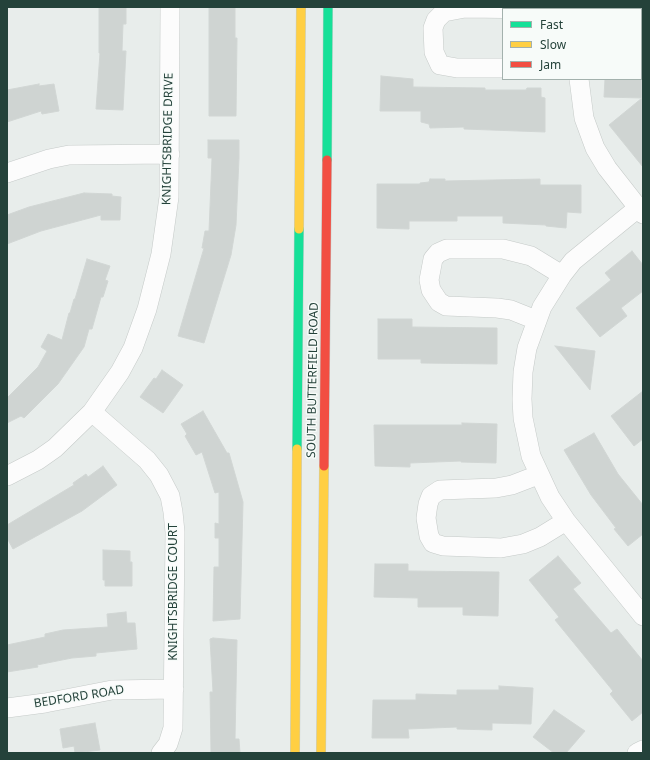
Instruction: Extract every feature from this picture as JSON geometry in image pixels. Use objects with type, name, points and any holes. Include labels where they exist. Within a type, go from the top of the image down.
[{"type":"main road","name":"SOUTH BUTTERFIELD ROAD","points":[[295,753],[301,7]]},
{"type":"main road","name":"SOUTH BUTTERFIELD ROAD","points":[[321,753],[328,7]]},
{"type":"street","name":"KNIGHTSBRIDGE DRIVE","points":[[7,476],[38,460],[55,448],[92,412],[120,372],[133,348],[147,309],[161,254],[169,197],[170,7]]},
{"type":"street","points":[[502,8],[465,8],[444,12],[436,20],[433,28],[434,52],[440,65],[458,68],[502,68]]},
{"type":"street","points":[[579,80],[584,118],[595,148],[607,168],[640,211],[573,261],[562,275],[542,307],[527,348],[523,372],[523,418],[531,456],[538,474],[550,497],[566,521],[643,616]]},
{"type":"street","points":[[7,173],[49,159],[69,155],[170,154]]},
{"type":"street","points":[[536,320],[510,310],[446,306],[439,302],[431,290],[429,280],[433,259],[447,249],[503,249],[531,256],[562,275]]},
{"type":"street","name":"KNIGHTSBRIDGE COURT","points":[[92,412],[147,460],[159,475],[170,496],[175,532],[173,728],[168,744],[161,753]]},
{"type":"street","points":[[538,474],[512,485],[496,488],[440,490],[431,496],[426,518],[429,536],[433,543],[443,546],[500,548],[528,542],[540,537],[566,521]]},
{"type":"street","name":"BEDFORD ROAD","points":[[7,708],[45,703],[112,690],[174,689]]},
{"type":"street","points":[[637,753],[643,750]]},
{"type":"building","points":[[99,7],[126,7],[126,24],[123,24],[122,51],[126,51],[123,110],[96,109],[100,53]]},
{"type":"building","points":[[209,7],[235,7],[235,38],[237,38],[236,116],[209,116]]},
{"type":"building","points":[[381,76],[413,79],[413,87],[485,88],[485,90],[526,90],[527,88],[541,88],[541,97],[545,98],[545,132],[464,129],[464,127],[430,128],[429,124],[421,122],[421,111],[380,111]]},
{"type":"building","points":[[643,79],[643,167],[609,125],[642,98],[604,97],[605,80]]},
{"type":"building","points":[[39,84],[39,86],[54,84],[59,111],[42,114],[41,111],[7,122],[7,90]]},
{"type":"building","points":[[208,140],[239,140],[239,158],[236,225],[231,255],[204,343],[178,336],[204,248],[202,248],[205,231],[209,231],[212,158],[208,158]]},
{"type":"building","points":[[430,179],[445,179],[445,181],[540,179],[540,185],[581,185],[581,213],[567,212],[566,228],[546,225],[503,223],[503,216],[457,216],[457,221],[409,221],[409,229],[377,228],[377,184],[420,184],[429,182]]},
{"type":"building","points":[[84,193],[112,194],[112,196],[121,197],[120,220],[101,220],[101,215],[41,231],[7,244],[7,215],[29,207]]},
{"type":"building","points":[[632,251],[643,265],[643,291],[621,308],[627,316],[600,337],[576,308],[611,280],[605,273]]},
{"type":"building","points":[[87,259],[110,266],[105,280],[108,281],[103,297],[101,297],[92,329],[89,329],[84,347],[58,384],[24,418],[21,416],[7,423],[7,398],[38,367],[47,351],[41,347],[48,334],[62,340],[69,313],[75,299]]},
{"type":"building","points":[[378,319],[412,319],[412,327],[497,328],[497,364],[421,363],[421,359],[378,359]]},
{"type":"building","points":[[555,346],[595,351],[590,390]]},
{"type":"building","points":[[162,370],[183,385],[163,413],[140,397]]},
{"type":"building","points":[[643,391],[643,439],[634,446],[611,416]]},
{"type":"building","points":[[203,411],[227,453],[229,453],[243,502],[240,619],[213,621],[214,567],[219,567],[219,538],[215,538],[215,523],[219,524],[219,492],[215,493],[202,452],[196,455],[185,436],[187,434],[181,424]]},
{"type":"building","points":[[462,423],[497,424],[496,463],[461,461],[410,463],[410,467],[375,466],[374,425],[462,425]]},
{"type":"building","points":[[594,433],[618,474],[643,505],[643,534],[628,546],[614,529],[616,528],[591,495],[564,450]]},
{"type":"building","points":[[103,466],[117,485],[82,511],[13,549],[7,538],[7,525],[74,485],[73,483],[86,474],[88,477]]},
{"type":"building","points":[[103,550],[130,551],[130,562],[132,562],[132,586],[105,586],[105,580],[103,580]]},
{"type":"building","points":[[558,556],[581,583],[573,589],[611,633],[617,629],[643,661],[643,712],[632,721],[610,694],[613,691],[555,620],[559,617],[529,580]]},
{"type":"building","points":[[375,564],[408,564],[408,571],[499,572],[498,616],[463,615],[463,607],[418,607],[418,598],[374,597]]},
{"type":"building","points":[[126,612],[127,623],[135,623],[137,649],[96,653],[96,656],[72,658],[37,665],[38,667],[7,672],[7,645],[45,637],[45,634],[63,630],[108,627],[107,614]]},
{"type":"building","points":[[210,639],[237,640],[235,739],[239,739],[240,753],[211,752],[210,692],[213,692]]},
{"type":"building","points":[[499,686],[533,688],[531,724],[492,723],[492,730],[457,729],[457,727],[408,729],[409,738],[372,738],[373,700],[416,700],[416,694],[457,695],[457,690],[499,690]]},
{"type":"building","points":[[554,710],[585,731],[566,753],[554,753],[533,737]]},
{"type":"building","points":[[95,723],[100,750],[75,753],[74,746],[63,748],[60,729]]},
{"type":"traffic: fast","points":[[327,160],[328,7]]},
{"type":"traffic: fast","points":[[297,449],[299,229]]},
{"type":"traffic: slow","points":[[299,229],[301,7]]},
{"type":"traffic: slow","points":[[295,753],[297,449]]},
{"type":"traffic: slow","points":[[321,753],[324,466]]},
{"type":"traffic: jam","points":[[324,466],[327,160]]}]
